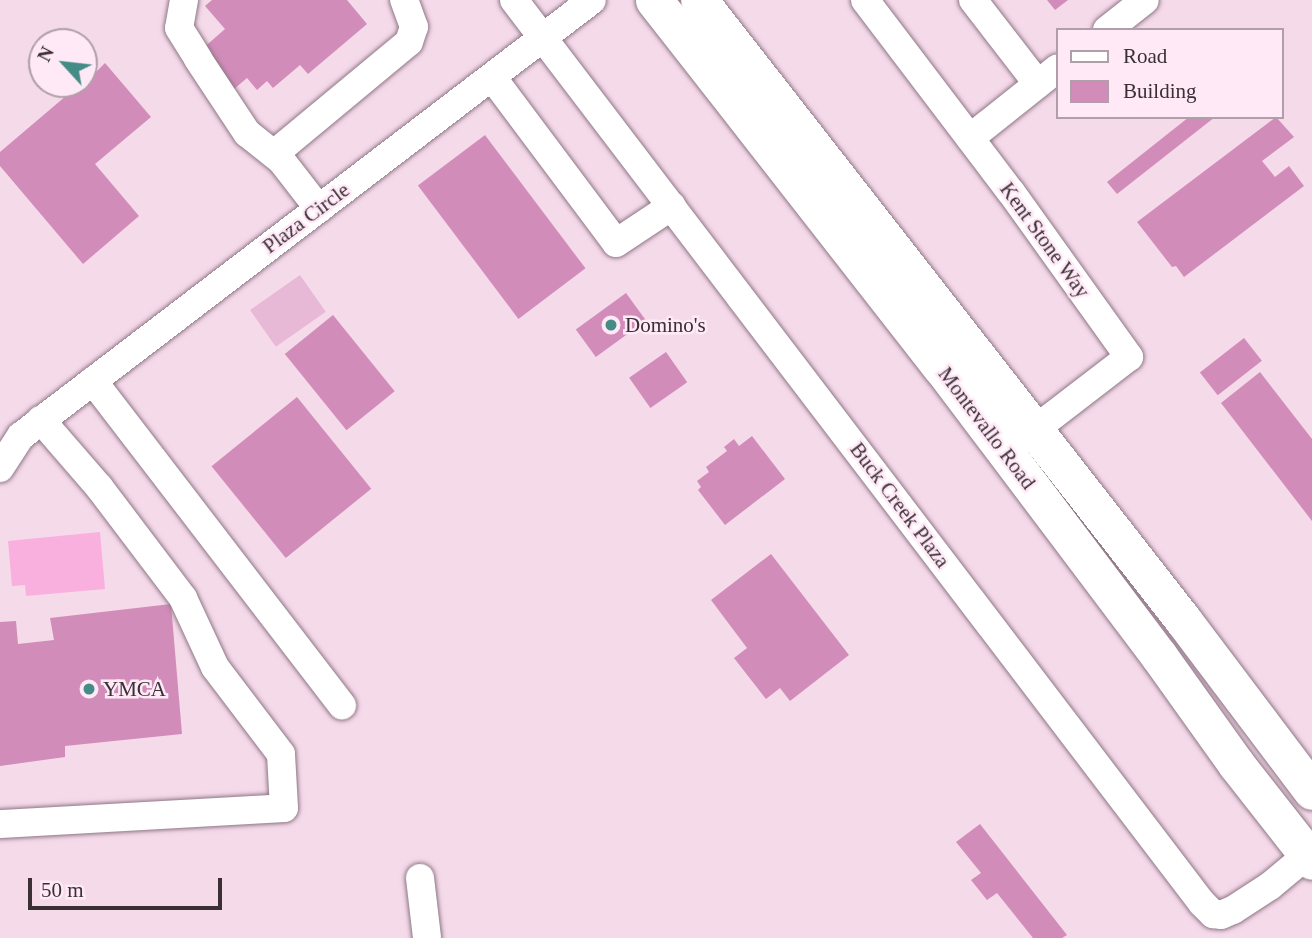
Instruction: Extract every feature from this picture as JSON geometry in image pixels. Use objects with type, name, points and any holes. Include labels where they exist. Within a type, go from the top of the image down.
[{"type":"main road","name":"Montevallo Road","points":[[654,0],[808,193],[1159,656],[1236,764],[1310,856]]},
{"type":"main road","name":"Montevallo Road","points":[[699,0],[1312,791]]},
{"type":"street","points":[[184,0],[179,28],[247,133],[274,154],[319,209]]},
{"type":"street","points":[[274,154],[409,42],[414,27],[404,0]]},
{"type":"street","name":"Buck Creek Plaza","points":[[514,0],[541,39],[672,206],[1202,903],[1224,927],[1270,886],[1310,856]]},
{"type":"street","name":"Plaza Circle","points":[[0,468],[31,428],[592,0]]},
{"type":"street","name":"Kent Stone Way","points":[[865,0],[970,138],[1129,357],[1035,431],[1005,451]]},
{"type":"street","points":[[970,138],[1048,76],[973,0]]},
{"type":"street","points":[[1110,28],[1145,0]]},
{"type":"street","points":[[492,77],[617,243],[672,206]]},
{"type":"street","points":[[93,381],[342,706]]},
{"type":"street","points":[[0,824],[284,808],[281,754],[215,667],[183,598],[99,487],[31,428]]},
{"type":"street","points":[[420,878],[427,938]]},
{"type":"shaded area","points":[[300,275],[326,312],[276,347],[250,310]]},
{"type":"shaded area","points":[[100,532],[105,589],[26,596],[25,585],[12,586],[8,541]]},
{"type":"building","points":[[212,0],[347,0],[367,24],[308,74],[300,65],[273,88],[267,81],[257,90],[247,78],[234,89],[201,50],[225,29],[205,6]]},
{"type":"building","points":[[1047,0],[1068,0],[1055,10]]},
{"type":"building","points":[[105,63],[151,117],[95,164],[139,216],[83,264],[0,166],[0,152],[64,98],[98,98],[98,70]]},
{"type":"building","points":[[1186,119],[1212,119],[1117,194],[1107,182]]},
{"type":"building","points":[[1273,119],[1278,119],[1294,137],[1262,161],[1275,177],[1289,166],[1304,186],[1184,277],[1176,266],[1172,267],[1137,222]]},
{"type":"building","points":[[485,135],[586,268],[518,319],[418,186]]},
{"type":"building","name":"Domino's","points":[[626,293],[646,321],[596,357],[576,329]]},
{"type":"building","points":[[333,315],[395,391],[346,430],[285,354]]},
{"type":"building","points":[[1244,338],[1262,361],[1218,395],[1200,372]]},
{"type":"building","points":[[666,352],[687,382],[650,408],[629,378]]},
{"type":"building","points":[[1260,372],[1312,439],[1312,521],[1221,403]]},
{"type":"building","points":[[297,397],[371,489],[286,558],[212,466]]},
{"type":"building","points":[[752,436],[785,479],[725,525],[698,490],[701,487],[697,481],[709,472],[706,467],[727,451],[724,447],[734,439],[739,446]]},
{"type":"building","points":[[771,554],[849,655],[790,701],[780,688],[766,699],[734,658],[747,648],[711,600]]},
{"type":"building","name":"YMCA","points":[[171,604],[182,734],[65,746],[65,757],[0,766],[0,622],[16,621],[18,644],[54,640],[50,618]]},
{"type":"building","points":[[980,824],[1067,935],[1062,938],[1033,938],[997,893],[987,900],[971,880],[981,873],[956,842]]},
{"type":"place","name":"Domino's","points":[[611,325]]},
{"type":"place","name":"YMCA","points":[[89,689]]}]
